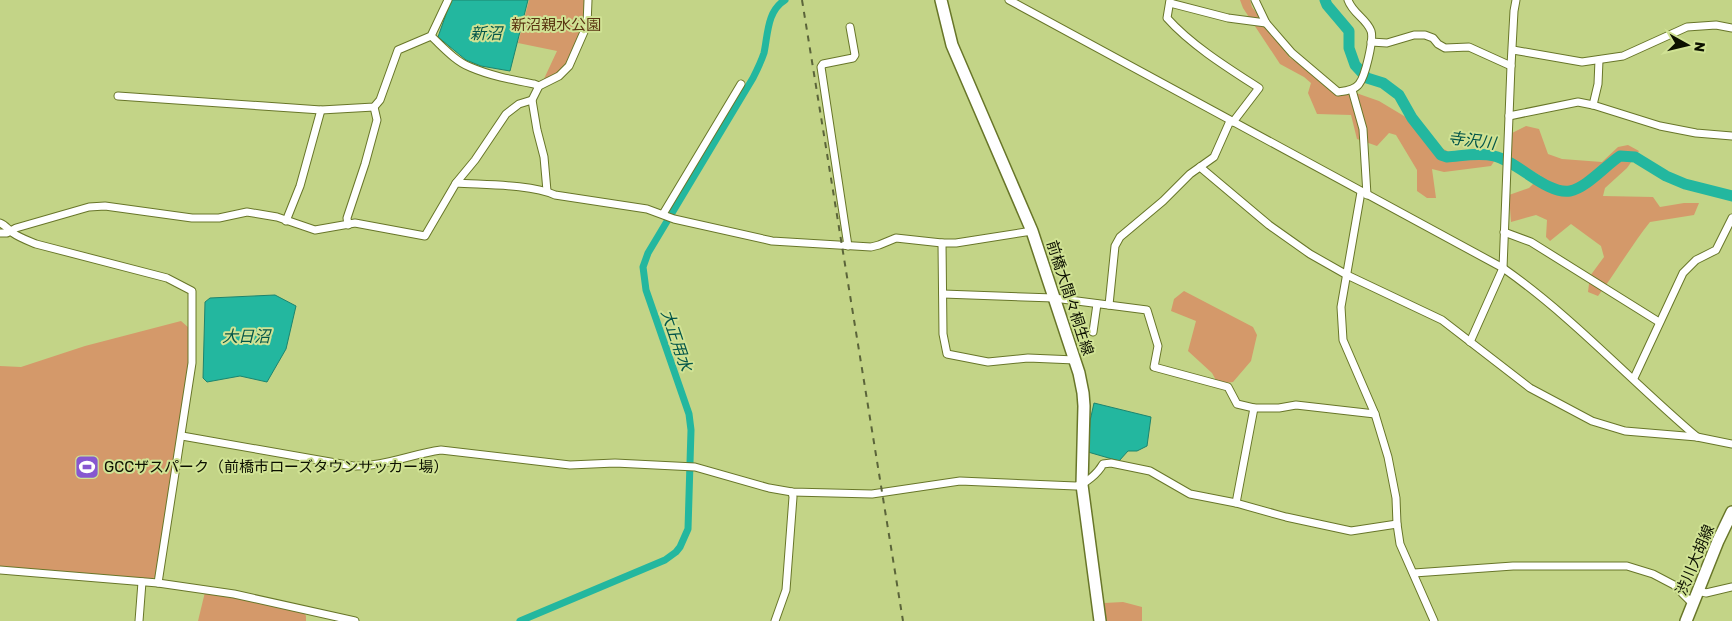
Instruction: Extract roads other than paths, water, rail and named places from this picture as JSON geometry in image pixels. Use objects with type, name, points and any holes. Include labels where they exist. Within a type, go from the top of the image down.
[{"type":"main road","name":"前橋大間々桐生線","points":[[941,0],[952,45],[1032,231],[1082,384],[1084,406],[1082,485],[1100,621]]},
{"type":"main road","name":"渋川大胡線","points":[[1686,621],[1732,512]]},
{"type":"street","points":[[118,96],[321,110],[374,107],[380,100],[398,50],[431,36],[448,0]]},
{"type":"street","points":[[547,191],[544,156],[536,130],[532,100],[539,86],[559,76],[569,66],[587,25],[588,0]]},
{"type":"street","points":[[1009,0],[1503,268],[1528,285],[1634,378],[1697,437]]},
{"type":"street","points":[[1255,0],[1266,23],[1292,54],[1338,92],[1352,90],[1359,84],[1366,68],[1372,33],[1367,24],[1351,8],[1348,0]]},
{"type":"street","points":[[1470,342],[1503,268],[1511,66],[1516,0]]},
{"type":"street","points":[[1109,306],[1115,246],[1120,237],[1163,201],[1190,174],[1214,157],[1231,122],[1259,88],[1178,30],[1167,18],[1170,2],[1228,18],[1266,23]]},
{"type":"street","points":[[1513,50],[1582,62],[1623,56],[1687,27],[1716,25],[1732,28]]},
{"type":"street","points":[[848,246],[821,67],[823,64],[853,58],[855,55],[850,27]]},
{"type":"street","points":[[1371,42],[1387,43],[1414,35],[1425,35],[1433,38],[1445,48],[1469,47],[1511,66]]},
{"type":"street","points":[[431,36],[457,59],[470,67],[539,86]]},
{"type":"street","points":[[1593,105],[1598,84],[1599,60]]},
{"type":"street","points":[[664,215],[742,84]]},
{"type":"street","points":[[1352,90],[1362,128],[1364,193],[1341,307],[1343,340],[1375,414],[1388,456],[1396,498],[1400,544],[1434,621]]},
{"type":"street","points":[[0,233],[7,233],[16,228],[89,207],[105,206],[192,218],[219,218],[248,212],[277,217],[315,230],[355,223],[425,236],[456,183],[475,160],[506,114],[520,104],[532,100]]},
{"type":"street","points":[[1509,116],[1578,102],[1660,126],[1696,133],[1732,136]]},
{"type":"street","points":[[348,225],[347,218],[377,120],[374,107]]},
{"type":"street","points":[[286,221],[300,186],[321,110]]},
{"type":"street","points":[[1200,167],[1269,225],[1310,254],[1442,320],[1530,388],[1592,421],[1626,431],[1697,437],[1732,444]]},
{"type":"street","points":[[456,183],[547,191],[555,195],[646,209],[674,219],[772,241],[876,246],[896,238],[956,243],[1032,231]]},
{"type":"street","points":[[1634,378],[1683,273],[1696,260],[1716,250],[1732,218]]},
{"type":"street","points":[[0,222],[6,225],[10,231],[36,244],[167,278],[192,291],[192,363],[158,583]]},
{"type":"street","points":[[1504,232],[1532,242],[1659,322]]},
{"type":"street","points":[[942,243],[943,334],[947,354],[988,362],[1028,358],[1075,360]]},
{"type":"street","points":[[943,294],[1054,298],[1147,310],[1158,346],[1154,366],[1228,387],[1237,404],[1254,408],[1279,408],[1296,405],[1375,414]]},
{"type":"street","points":[[1094,332],[1097,304]]},
{"type":"street","points":[[1236,503],[1254,408]]},
{"type":"street","points":[[182,436],[353,466],[374,465],[441,450],[570,465],[608,463],[685,467],[792,492],[872,494],[960,481],[1076,486],[1082,485],[1103,464],[1111,463],[1150,471],[1190,494],[1236,503],[1286,518],[1351,531],[1397,524]]},
{"type":"street","points":[[775,621],[786,590],[792,492]]},
{"type":"street","points":[[1414,573],[1513,566],[1627,566],[1653,574],[1674,585],[1689,600],[1696,596],[1732,587]]},
{"type":"street","points":[[0,570],[158,583],[234,594],[355,621]]},
{"type":"street","points":[[139,621],[142,582]]},
{"type":"water","name":"新沼","points":[[451,0],[528,0],[510,71],[481,66],[466,60],[438,37]]},
{"type":"water","name":"大日沼","points":[[275,295],[296,306],[286,349],[267,382],[240,376],[207,382],[203,378],[205,302],[210,298]]},
{"type":"water","points":[[1094,403],[1151,417],[1147,446],[1137,451],[1128,451],[1119,461],[1088,452],[1090,421]]},
{"type":"waterway","name":"大正用水","points":[[520,621],[665,560],[680,547],[688,529],[691,430],[689,414],[646,290],[643,267],[648,253],[753,78],[764,53],[772,17],[775,10],[785,0]]},
{"type":"waterway","name":"寺沢川","points":[[1325,0],[1349,31],[1349,48],[1355,65],[1367,78],[1383,83],[1399,95],[1412,118],[1441,155],[1447,157],[1476,154],[1494,156],[1512,164],[1542,183],[1561,191],[1570,191],[1582,186],[1620,156],[1635,157],[1666,176],[1685,184],[1732,196]]},
{"type":"railway","points":[[802,0],[903,621]]},
{"type":"place","name":"GCCザスパーク（前橋市ローズタウンサッカー場）","points":[[87,467]]},
{"type":"park label","name":"新沼親水公園","points":[[556,25]]}]
